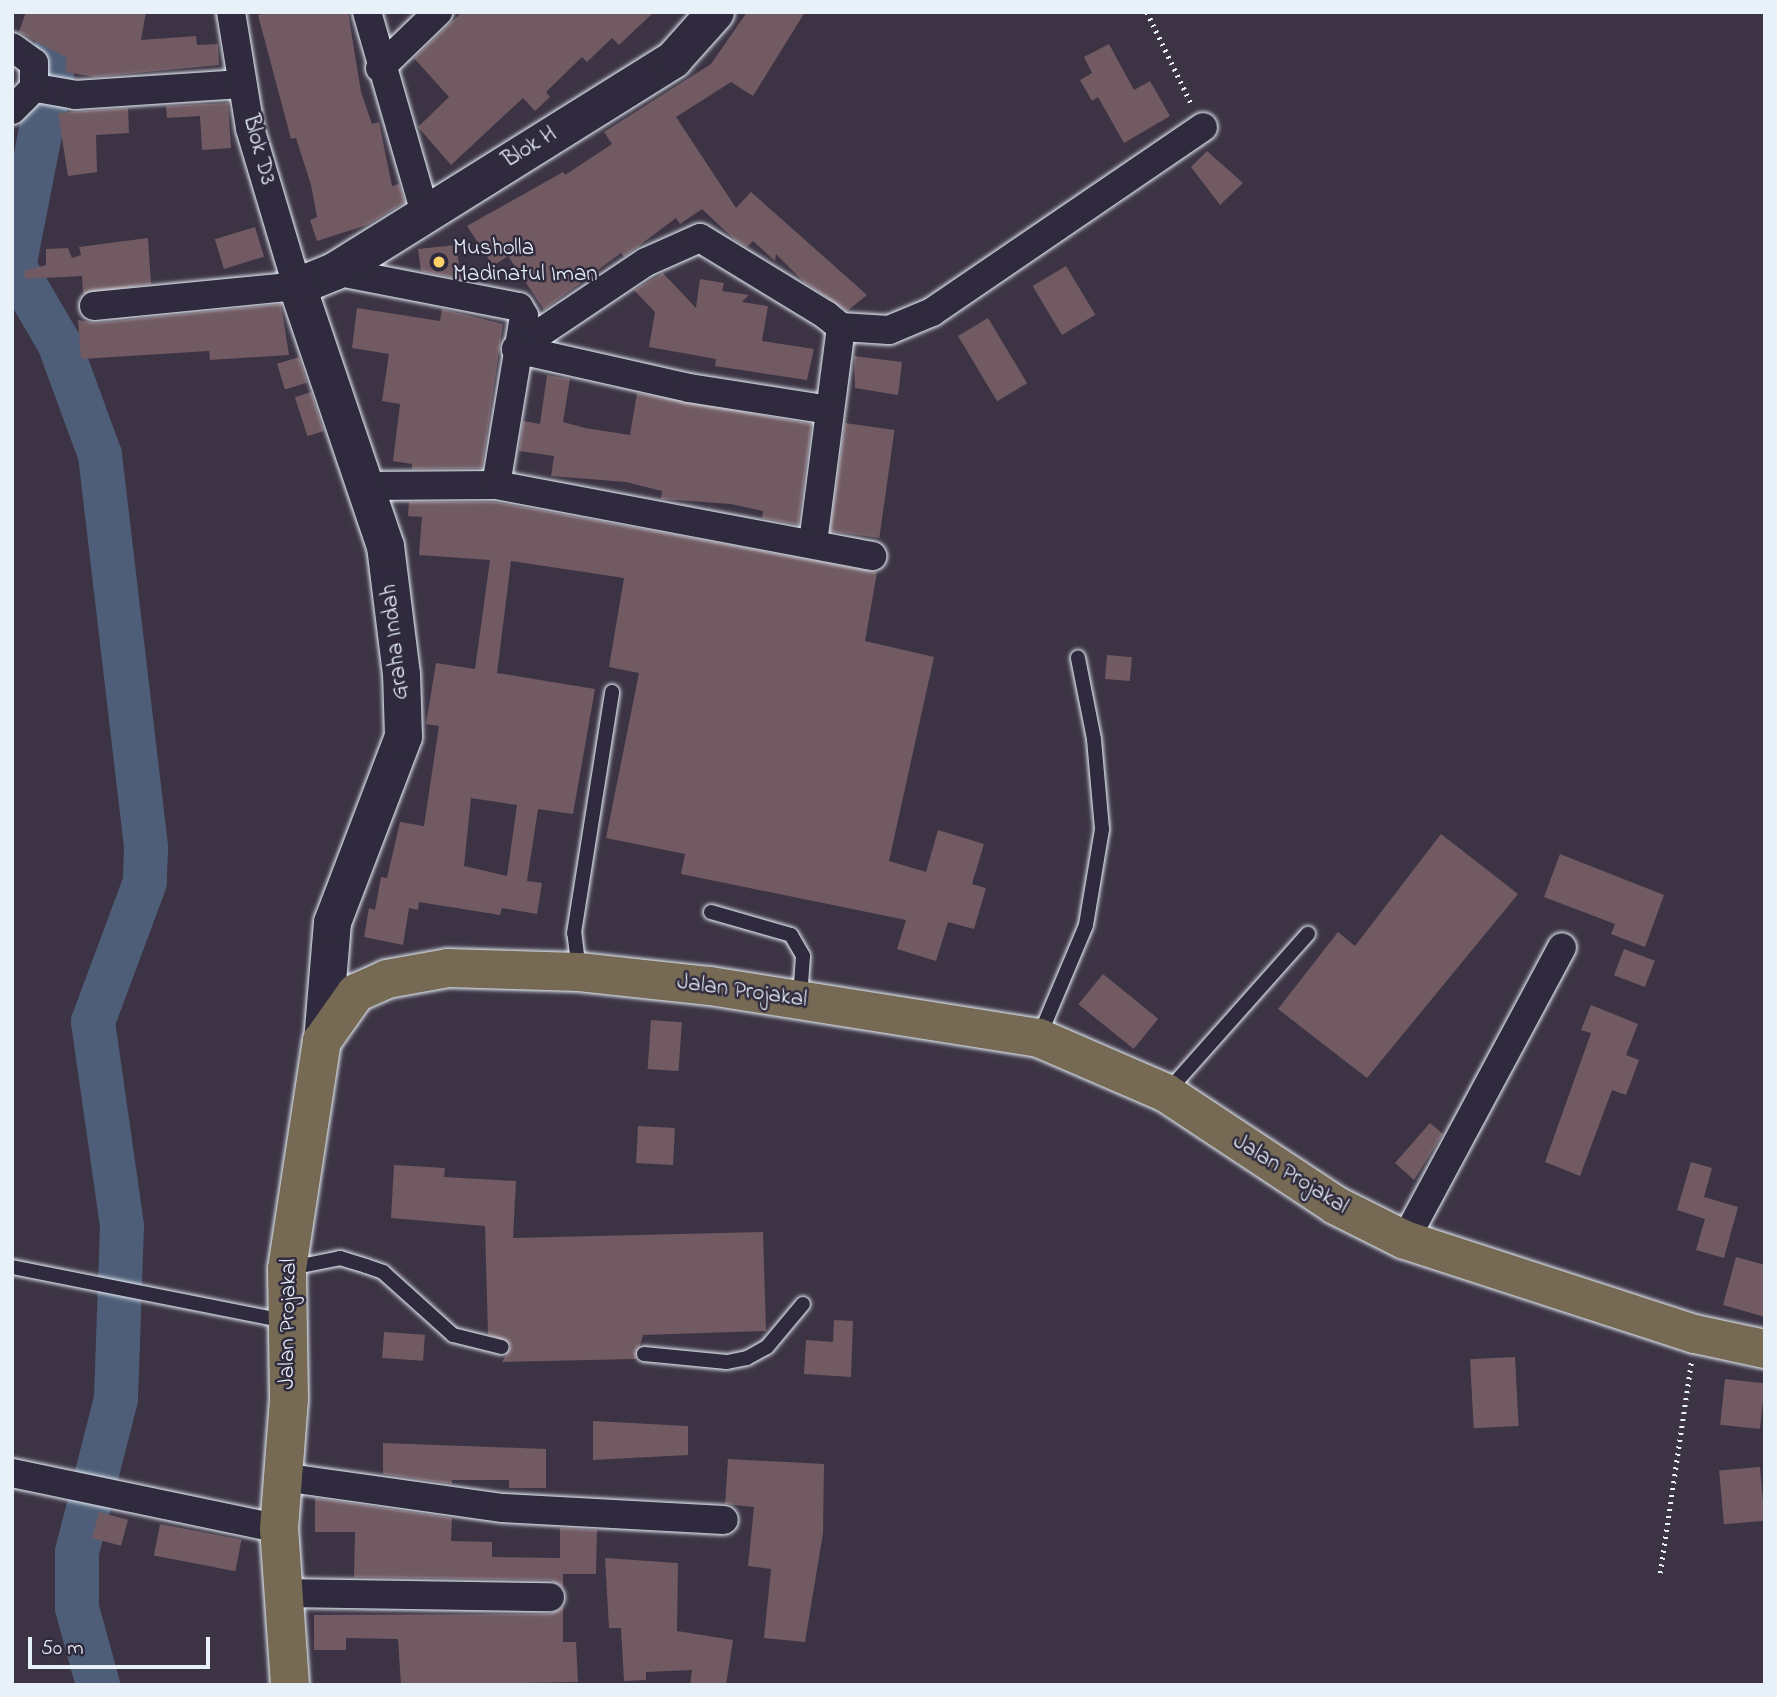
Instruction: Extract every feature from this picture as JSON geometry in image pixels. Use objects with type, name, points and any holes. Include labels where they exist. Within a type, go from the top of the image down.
[{"type":"main road","name":"Jalan Projakal","points":[[290,1685],[279,1529],[289,1398],[286,1269],[322,1041],[356,993],[387,979],[448,968],[579,972],[800,1000],[1039,1038],[1166,1093],[1335,1205],[1405,1240],[1695,1334],[1765,1349]]},
{"type":"street","name":"Blok D3","points":[[231,12],[242,84],[297,286]]},
{"type":"street","points":[[367,12],[380,68],[425,213]]},
{"type":"street","points":[[380,68],[438,12]]},
{"type":"street","name":"Blok H","points":[[334,271],[673,59],[715,12]]},
{"type":"street","points":[[12,47],[34,64],[38,89]]},
{"type":"street","points":[[12,110],[38,89],[75,95],[242,84]]},
{"type":"street","points":[[516,349],[646,262],[700,237],[841,327],[889,330],[932,312],[1203,127]]},
{"type":"street","points":[[94,306],[297,286],[334,271],[508,301],[524,316],[516,349],[496,485]]},
{"type":"street","name":"Graha Indah","points":[[297,286],[367,486],[385,546],[403,736],[332,922],[322,1041]]},
{"type":"street","points":[[813,542],[841,327]]},
{"type":"street","points":[[516,349],[689,388],[829,410]]},
{"type":"street","points":[[367,486],[496,485],[813,542],[872,556]]},
{"type":"street","points":[[1405,1240],[1562,947]]},
{"type":"street","points":[[12,1473],[279,1529]]},
{"type":"street","points":[[282,1477],[503,1508],[724,1520]]},
{"type":"street","points":[[283,1593],[550,1597]]},
{"type":"lane","points":[[1039,1038],[1086,925],[1102,829],[1094,739],[1078,658]]},
{"type":"lane","points":[[579,972],[574,933],[612,692]]},
{"type":"lane","points":[[711,912],[791,935],[803,956],[800,1000]]},
{"type":"lane","points":[[1166,1093],[1308,934]]},
{"type":"lane","points":[[286,1269],[340,1258],[383,1272],[453,1335],[502,1347]]},
{"type":"lane","points":[[12,1267],[286,1321]]},
{"type":"lane","points":[[644,1354],[727,1362],[747,1358],[767,1347],[803,1304]]},
{"type":"path","points":[[1147,12],[1203,127]]},
{"type":"path","points":[[1660,1573],[1695,1334]]},
{"type":"building","points":[[26,12],[146,12],[141,40],[196,36],[197,45],[218,44],[219,65],[95,77],[65,72],[67,58],[19,32]]},
{"type":"building","points":[[269,12],[348,12],[361,92],[372,124],[379,122],[392,186],[399,184],[405,202],[367,225],[317,241],[310,220],[317,217],[311,185],[296,138],[291,139],[258,15]]},
{"type":"building","points":[[462,12],[654,12],[619,45],[612,38],[587,62],[582,57],[546,92],[550,97],[535,111],[523,98],[451,165],[418,127],[449,97],[414,58]]},
{"type":"building","points":[[747,12],[805,12],[753,96],[731,82],[676,117],[736,208],[751,192],[867,295],[847,311],[804,282],[776,254],[775,261],[753,241],[747,247],[735,240],[702,209],[680,224],[676,218],[624,257],[621,253],[544,310],[508,256],[493,266],[467,226],[563,172],[565,175],[612,144],[604,132],[711,64]]},
{"type":"building","points":[[1109,44],[1134,90],[1150,81],[1170,116],[1124,143],[1098,97],[1092,101],[1080,80],[1092,73],[1084,57]]},
{"type":"building","points":[[228,103],[231,148],[202,150],[200,116],[167,118],[166,106]]},
{"type":"building","points":[[128,108],[129,133],[96,135],[97,172],[68,176],[58,113]]},
{"type":"building","points":[[1207,151],[1243,183],[1220,205],[1191,167]]},
{"type":"building","points":[[255,227],[264,257],[224,269],[215,239]]},
{"type":"building","points":[[148,238],[151,284],[83,294],[82,276],[25,279],[24,271],[46,265],[46,249],[68,248],[72,258],[81,255],[79,247]]},
{"type":"building","name":"Musholla Madinatul Iman","points":[[456,245],[461,279],[421,271],[418,249]]},
{"type":"building","points":[[1066,266],[1095,315],[1062,335],[1033,286]]},
{"type":"building","points":[[663,273],[696,308],[700,279],[724,283],[722,291],[749,295],[742,302],[768,306],[762,341],[814,349],[807,380],[715,366],[716,359],[649,347],[655,312],[634,290]]},
{"type":"building","points":[[281,304],[289,355],[210,360],[209,351],[81,359],[78,320],[96,323]]},
{"type":"building","points":[[357,308],[440,321],[442,309],[503,324],[482,468],[412,469],[412,464],[393,461],[400,404],[382,401],[389,354],[352,348]]},
{"type":"building","points":[[988,318],[1027,383],[997,401],[958,336]]},
{"type":"building","points":[[854,356],[902,362],[898,395],[855,388]]},
{"type":"building","points":[[299,357],[307,383],[285,390],[277,364]]},
{"type":"building","points":[[547,375],[570,379],[563,422],[585,428],[630,435],[637,393],[812,424],[798,525],[762,518],[763,511],[731,504],[661,499],[662,491],[626,482],[551,476],[554,456],[519,451],[523,421],[540,424]]},
{"type":"building","points":[[311,392],[324,431],[308,436],[295,397]]},
{"type":"building","points":[[845,423],[895,430],[879,538],[830,531]]},
{"type":"building","points":[[409,502],[495,502],[877,572],[865,641],[934,657],[889,861],[926,872],[938,830],[984,844],[972,884],[986,888],[974,929],[948,922],[936,961],[897,949],[906,920],[681,874],[685,854],[606,838],[639,673],[609,667],[624,578],[511,561],[497,673],[595,689],[573,814],[538,809],[527,881],[542,883],[537,914],[502,908],[500,915],[419,902],[418,910],[409,908],[403,945],[364,937],[369,908],[375,910],[381,877],[387,878],[400,822],[424,826],[439,726],[426,724],[436,663],[475,669],[490,560],[419,555],[422,517],[408,516]],"holes":[[[471,798],[517,805],[507,876],[464,866]]]},
{"type":"building","points":[[1107,655],[1132,657],[1130,681],[1105,679]]},
{"type":"building","points":[[1441,834],[1518,894],[1367,1078],[1278,1009],[1338,932],[1355,946]]},
{"type":"building","points":[[1560,854],[1664,895],[1645,947],[1611,934],[1615,924],[1544,897]]},
{"type":"building","points":[[1624,949],[1655,961],[1645,987],[1614,975]]},
{"type":"building","points":[[1103,974],[1158,1019],[1134,1049],[1078,1004]]},
{"type":"building","points":[[1591,1005],[1638,1024],[1626,1055],[1639,1060],[1626,1095],[1612,1090],[1580,1176],[1545,1162],[1591,1033],[1581,1030]]},
{"type":"building","points":[[651,1020],[682,1022],[679,1071],[648,1069]]},
{"type":"building","points":[[1430,1123],[1443,1134],[1414,1180],[1395,1163]]},
{"type":"building","points":[[638,1126],[675,1128],[673,1165],[636,1163]]},
{"type":"building","points":[[1691,1162],[1712,1168],[1704,1197],[1738,1207],[1724,1258],[1696,1250],[1705,1219],[1677,1210]]},
{"type":"building","points":[[394,1165],[445,1168],[444,1177],[516,1181],[513,1238],[763,1232],[766,1331],[643,1335],[636,1359],[502,1362],[511,1345],[488,1334],[485,1226],[391,1218]]},
{"type":"building","points":[[1736,1257],[1765,1265],[1765,1317],[1723,1305]]},
{"type":"building","points":[[834,1320],[853,1321],[851,1377],[804,1374],[806,1340],[833,1342]]},
{"type":"building","points":[[384,1332],[425,1335],[423,1361],[382,1358]]},
{"type":"building","points":[[1515,1357],[1519,1426],[1474,1428],[1470,1359]]},
{"type":"building","points":[[1725,1379],[1765,1383],[1760,1429],[1720,1425]]},
{"type":"building","points":[[593,1421],[688,1426],[688,1455],[593,1460]]},
{"type":"building","points":[[383,1443],[546,1449],[546,1488],[509,1488],[509,1480],[452,1480],[452,1484],[383,1474]]},
{"type":"building","points":[[728,1459],[824,1464],[823,1533],[805,1642],[764,1638],[771,1569],[748,1566],[754,1507],[725,1504]]},
{"type":"building","points":[[1760,1467],[1765,1521],[1724,1524],[1719,1471]]},
{"type":"building","points":[[315,1498],[452,1518],[451,1541],[492,1542],[492,1557],[560,1558],[560,1528],[597,1530],[596,1574],[563,1574],[563,1587],[550,1580],[354,1577],[355,1532],[315,1532]]},
{"type":"building","points":[[99,1512],[128,1520],[121,1546],[92,1538]]},
{"type":"building","points":[[160,1524],[241,1540],[235,1571],[154,1555]]},
{"type":"building","points":[[605,1558],[678,1563],[677,1631],[733,1640],[726,1685],[690,1685],[692,1670],[646,1672],[646,1680],[624,1681],[621,1628],[609,1628]]},
{"type":"building","points":[[563,1607],[563,1642],[576,1642],[578,1682],[401,1685],[398,1639],[346,1638],[346,1650],[314,1650],[314,1615],[550,1614]]},
{"type":"waterway","points":[[64,12],[14,266],[59,343],[100,455],[146,848],[145,882],[93,1022],[122,1226],[116,1399],[77,1552],[77,1608],[98,1685]]},
{"type":"place","name":"Musholla Madinatul Iman","points":[[439,262]]}]
